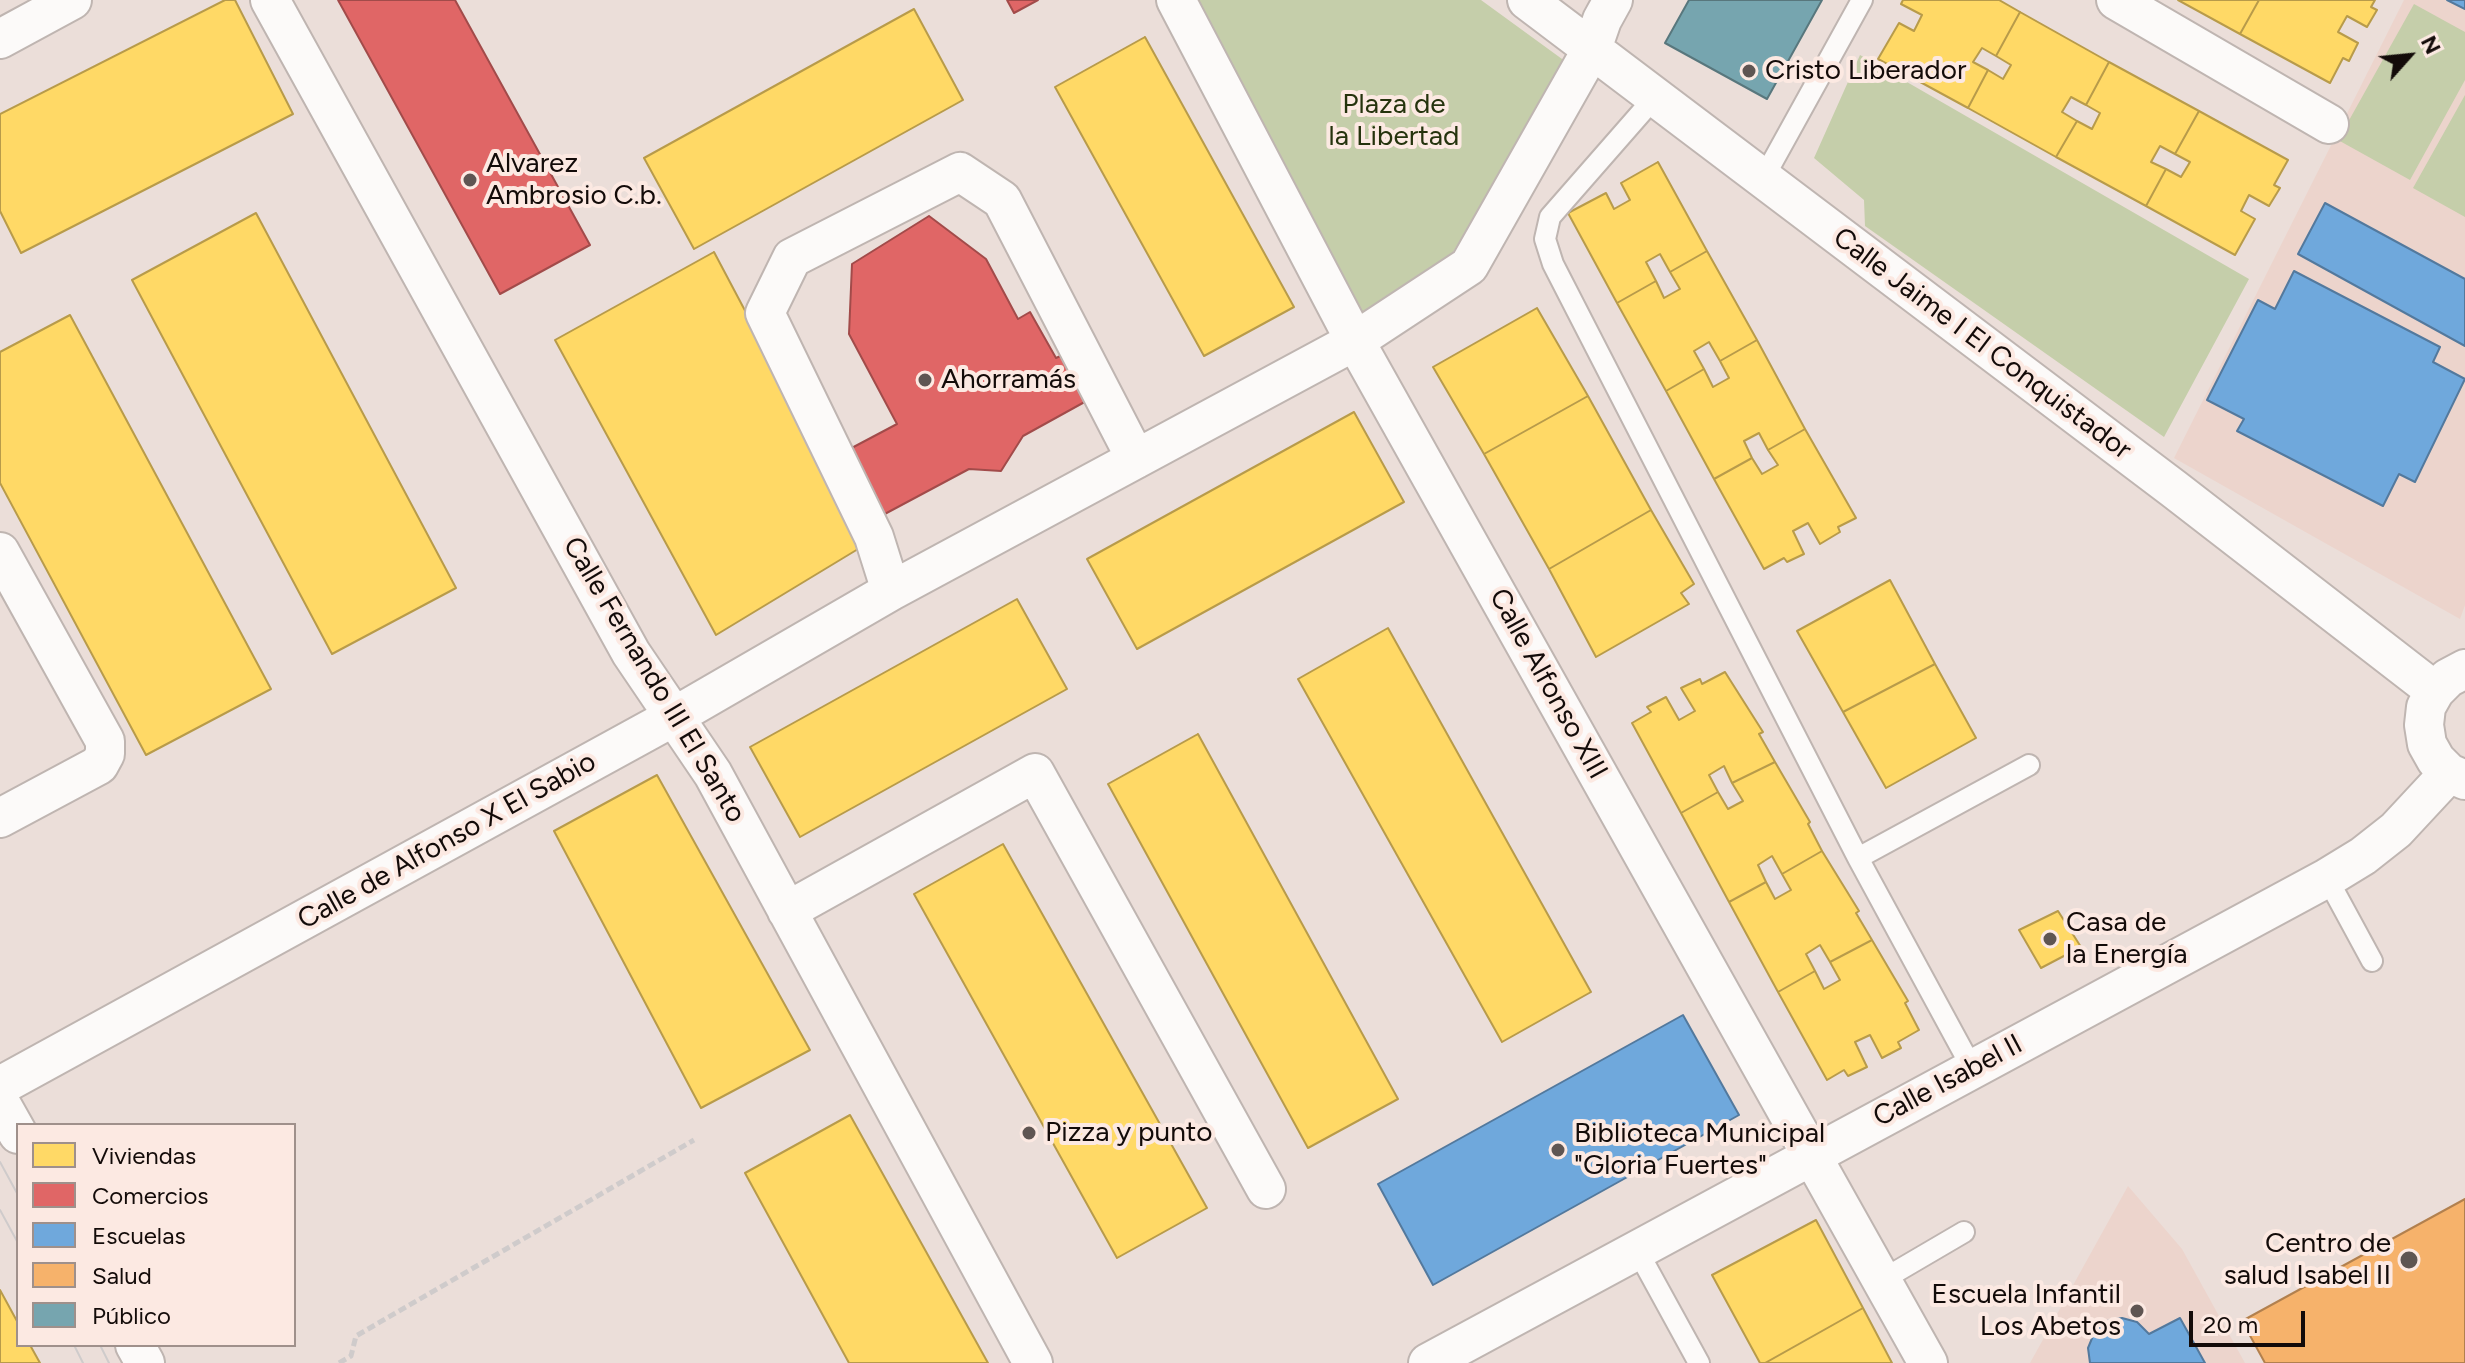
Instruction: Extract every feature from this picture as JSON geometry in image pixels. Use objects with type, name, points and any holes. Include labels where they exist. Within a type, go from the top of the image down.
[{"type":"street","points":[[0,39],[72,0]]},
{"type":"street","name":"Calle Fernando III El Santo","points":[[270,0],[631,653],[713,774],[1033,1363]]},
{"type":"street","name":"Calle Alfonso XIII","points":[[1176,0],[1355,341],[1928,1363]]},
{"type":"street","name":"Calle Jaime I El Conquistador","points":[[1527,0],[2174,489],[2435,691]]},
{"type":"street","name":"Calle de Alfonso X El Sabio","points":[[0,1086],[675,716],[891,591],[1355,341],[1469,266],[1592,49],[1613,0]]},
{"type":"street","points":[[2116,0],[2329,124]]},
{"type":"street","points":[[891,591],[874,537],[765,313],[792,258],[960,172],[1002,200],[1136,459]]},
{"type":"street","points":[[0,552],[105,741],[105,754],[99,765],[0,818]]},
{"type":"street","points":[[2457,776],[2436,760],[2427,744],[2425,716],[2435,691],[2448,678],[2465,669]]},
{"type":"street","points":[[787,911],[1035,773],[1266,1189]]},
{"type":"street","name":"Calle Isabel II","points":[[1428,1363],[2327,878],[2363,856],[2457,776]]},
{"type":"street","points":[[0,1102],[16,1130]]},
{"type":"lane","points":[[1763,179],[1862,0]]},
{"type":"lane","points":[[1655,97],[1550,217],[1545,239],[1553,264],[1858,858],[1972,1068]]},
{"type":"lane","points":[[1858,858],[2029,765]]},
{"type":"lane","points":[[2327,878],[2372,961]]},
{"type":"lane","points":[[1882,1280],[1964,1232]]},
{"type":"lane","points":[[1637,1250],[1699,1363]]},
{"type":"path","points":[[339,1363],[351,1356],[356,1336],[694,1140]]},
{"type":"shaded area","points":[[2404,0],[2465,0],[2465,605],[2460,619],[2174,458]]},
{"type":"shaded area","name":"Escuela Infantil Los Abetos","points":[[2128,1186],[2182,1249],[2245,1363],[2030,1363]]},
{"type":"green space","name":"Plaza de la Libertad","points":[[1193,0],[1481,0],[1573,67],[1453,252],[1364,324]]},
{"type":"green space","points":[[2414,4],[2465,32],[2465,80],[2410,180],[2338,140]]},
{"type":"green space","points":[[1860,55],[2249,279],[2164,437],[1865,226],[1864,200],[1814,158]]},
{"type":"green space","points":[[2465,95],[2465,217],[2413,188]]},
{"type":"building: Viviendas","points":[[225,0],[235,0],[293,114],[21,253],[0,211],[0,114]]},
{"type":"building: Viviendas","points":[[1903,0],[1999,0],[2020,12],[1996,56],[1982,48],[1973,62],[1988,70],[1968,108],[1878,59],[1899,23],[1914,31],[1922,15],[1901,4]]},
{"type":"building: Viviendas","points":[[2178,0],[2259,0],[2240,34]]},
{"type":"building: Viviendas","points":[[2259,0],[2375,0],[2371,7],[2377,10],[2367,27],[2347,16],[2338,32],[2358,43],[2349,61],[2343,58],[2330,83],[2240,34]]},
{"type":"building: Viviendas","points":[[914,9],[963,100],[694,249],[644,158]]},
{"type":"building: Viviendas","points":[[2020,12],[2109,62],[2086,105],[2071,97],[2062,112],[2077,121],[2056,157],[1968,108],[1988,70],[2003,79],[2011,65],[1996,56]]},
{"type":"building: Viviendas","points":[[1145,37],[1294,307],[1204,356],[1055,87]]},
{"type":"building: Viviendas","points":[[2109,62],[2199,111],[2175,154],[2160,146],[2151,162],[2166,169],[2146,206],[2056,157],[2077,121],[2092,129],[2100,113],[2086,105]]},
{"type":"building: Viviendas","points":[[2199,111],[2288,160],[2274,185],[2280,188],[2269,206],[2249,195],[2241,211],[2255,219],[2235,255],[2146,206],[2166,169],[2181,177],[2190,162],[2175,154]]},
{"type":"building: Viviendas","points":[[1658,162],[1707,251],[1670,272],[1660,254],[1646,262],[1656,281],[1617,303],[1568,213],[1606,193],[1614,209],[1630,200],[1621,183]]},
{"type":"building: Viviendas","points":[[256,213],[456,588],[332,654],[132,280]]},
{"type":"building: Viviendas","points":[[1707,251],[1757,340],[1720,361],[1709,342],[1694,351],[1704,369],[1666,391],[1617,303],[1656,281],[1664,298],[1680,289],[1670,272]]},
{"type":"building: Viviendas","points":[[714,252],[868,543],[716,635],[555,340]]},
{"type":"building: Viviendas","points":[[1537,308],[1588,396],[1484,454],[1433,367]]},
{"type":"building: Viviendas","points":[[70,315],[271,689],[146,755],[0,483],[0,352]]},
{"type":"building: Viviendas","points":[[1757,340],[1805,429],[1768,450],[1759,433],[1744,441],[1752,458],[1714,479],[1666,391],[1704,369],[1713,387],[1729,378],[1720,361]]},
{"type":"building: Viviendas","points":[[1588,396],[1651,510],[1549,569],[1484,454]]},
{"type":"building: Viviendas","points":[[1354,412],[1404,502],[1137,649],[1087,559]]},
{"type":"building: Viviendas","points":[[1805,429],[1856,518],[1838,527],[1840,532],[1820,544],[1808,523],[1793,531],[1804,554],[1787,562],[1784,558],[1764,569],[1714,479],[1752,458],[1762,474],[1778,465],[1768,450]]},
{"type":"building: Viviendas","points":[[1651,510],[1694,584],[1681,593],[1689,604],[1596,657],[1549,569]]},
{"type":"building: Viviendas","points":[[1890,580],[1935,664],[1843,712],[1797,631]]},
{"type":"building: Viviendas","points":[[1017,599],[1067,689],[800,837],[750,747]]},
{"type":"building: Viviendas","points":[[1388,628],[1591,992],[1502,1042],[1298,679]]},
{"type":"building: Viviendas","points":[[1935,664],[1976,738],[1886,788],[1843,712]]},
{"type":"building: Viviendas","points":[[1725,672],[1763,732],[1759,734],[1775,762],[1732,783],[1724,766],[1709,775],[1718,792],[1681,813],[1632,723],[1651,712],[1647,707],[1666,697],[1679,720],[1695,711],[1681,688],[1700,679],[1702,684]]},
{"type":"building: Viviendas","points":[[1198,734],[1398,1099],[1308,1148],[1108,784]]},
{"type":"building: Viviendas","points":[[1775,762],[1810,822],[1808,824],[1822,851],[1782,874],[1772,856],[1758,865],[1766,882],[1729,902],[1681,813],[1718,792],[1728,809],[1743,801],[1732,783]]},
{"type":"building: Viviendas","points":[[657,775],[810,1050],[701,1108],[554,831]]},
{"type":"building: Viviendas","points":[[1003,844],[1207,1208],[1117,1258],[914,894]]},
{"type":"building: Viviendas","points":[[1822,851],[1859,911],[1856,913],[1872,940],[1830,962],[1820,945],[1806,954],[1815,971],[1778,992],[1729,902],[1766,882],[1775,899],[1791,890],[1782,874]]},
{"type":"building: Viviendas","name":"Casa de la Energía","points":[[2058,911],[2081,947],[2041,968],[2019,930]]},
{"type":"building: Viviendas","points":[[1872,940],[1908,1001],[1905,1003],[1919,1030],[1898,1042],[1901,1048],[1882,1058],[1870,1035],[1855,1042],[1867,1067],[1848,1076],[1844,1070],[1827,1080],[1778,992],[1815,971],[1824,989],[1840,980],[1830,962]]},
{"type":"building: Viviendas","points":[[850,1115],[988,1363],[849,1363],[745,1173]]},
{"type":"building: Viviendas","points":[[1816,1220],[1863,1308],[1760,1363],[1712,1275]]},
{"type":"building: Viviendas","points":[[0,1290],[16,1319],[16,1347],[31,1347],[40,1363],[0,1363]]},
{"type":"building: Viviendas","points":[[1863,1308],[1892,1363],[1765,1363]]},
{"type":"building: Comercios","points":[[338,0],[455,0],[590,245],[500,294]]},
{"type":"building: Comercios","points":[[1007,0],[1038,0],[1014,13]]},
{"type":"building: Comercios","points":[[929,216],[986,259],[1018,319],[1030,312],[1056,358],[1065,354],[1090,399],[1023,436],[1001,471],[969,469],[881,516],[846,451],[897,424],[849,334],[852,264]]},
{"type":"building: Escuelas","points":[[2447,0],[2465,0],[2465,9]]},
{"type":"building: Escuelas","points":[[2325,203],[2465,279],[2465,346],[2298,254]]},
{"type":"building: Escuelas","points":[[2294,271],[2440,347],[2433,362],[2465,379],[2415,482],[2399,474],[2383,506],[2237,431],[2244,419],[2207,400],[2258,300],[2275,309]]},
{"type":"building: Escuelas","name":"Biblioteca Municipal \"Gloria Fuertes\"","points":[[1683,1015],[1739,1115],[1433,1285],[1378,1184]]},
{"type":"building: Escuelas","points":[[2122,1318],[2137,1322],[2149,1334],[2180,1318],[2205,1363],[2090,1363],[2088,1348],[2095,1331],[2109,1320]]},
{"type":"building: Salud","name":"Centro de salud Isabel II","points":[[2465,1199],[2465,1363],[2265,1363],[2242,1321]]},
{"type":"building: Público","name":"Cristo Liberador","points":[[1689,0],[1822,0],[1767,99],[1665,43]]},
{"type":"tram line","points":[[0,1162],[16,1191]]},
{"type":"tram line","points":[[0,1210],[16,1239]]},
{"type":"tram line","points":[[75,1347],[83,1363]]},
{"type":"tram line","points":[[101,1347],[109,1363]]},
{"type":"place","name":"Cristo Liberador","points":[[1749,71]]},
{"type":"place","name":"Alvarez Ambrosio C.b.","points":[[470,180]]},
{"type":"place","name":"Ahorramás","points":[[925,380]]},
{"type":"place","name":"Casa de la Energía","points":[[2050,939]]},
{"type":"place","name":"Pizza y punto","points":[[1029,1133]]},
{"type":"place","name":"Biblioteca Municipal \"Gloria Fuertes\"","points":[[1558,1150]]},
{"type":"place","name":"Centro de salud Isabel II","points":[[2409,1260]]},
{"type":"place","name":"Escuela Infantil Los Abetos","points":[[2137,1311]]}]
